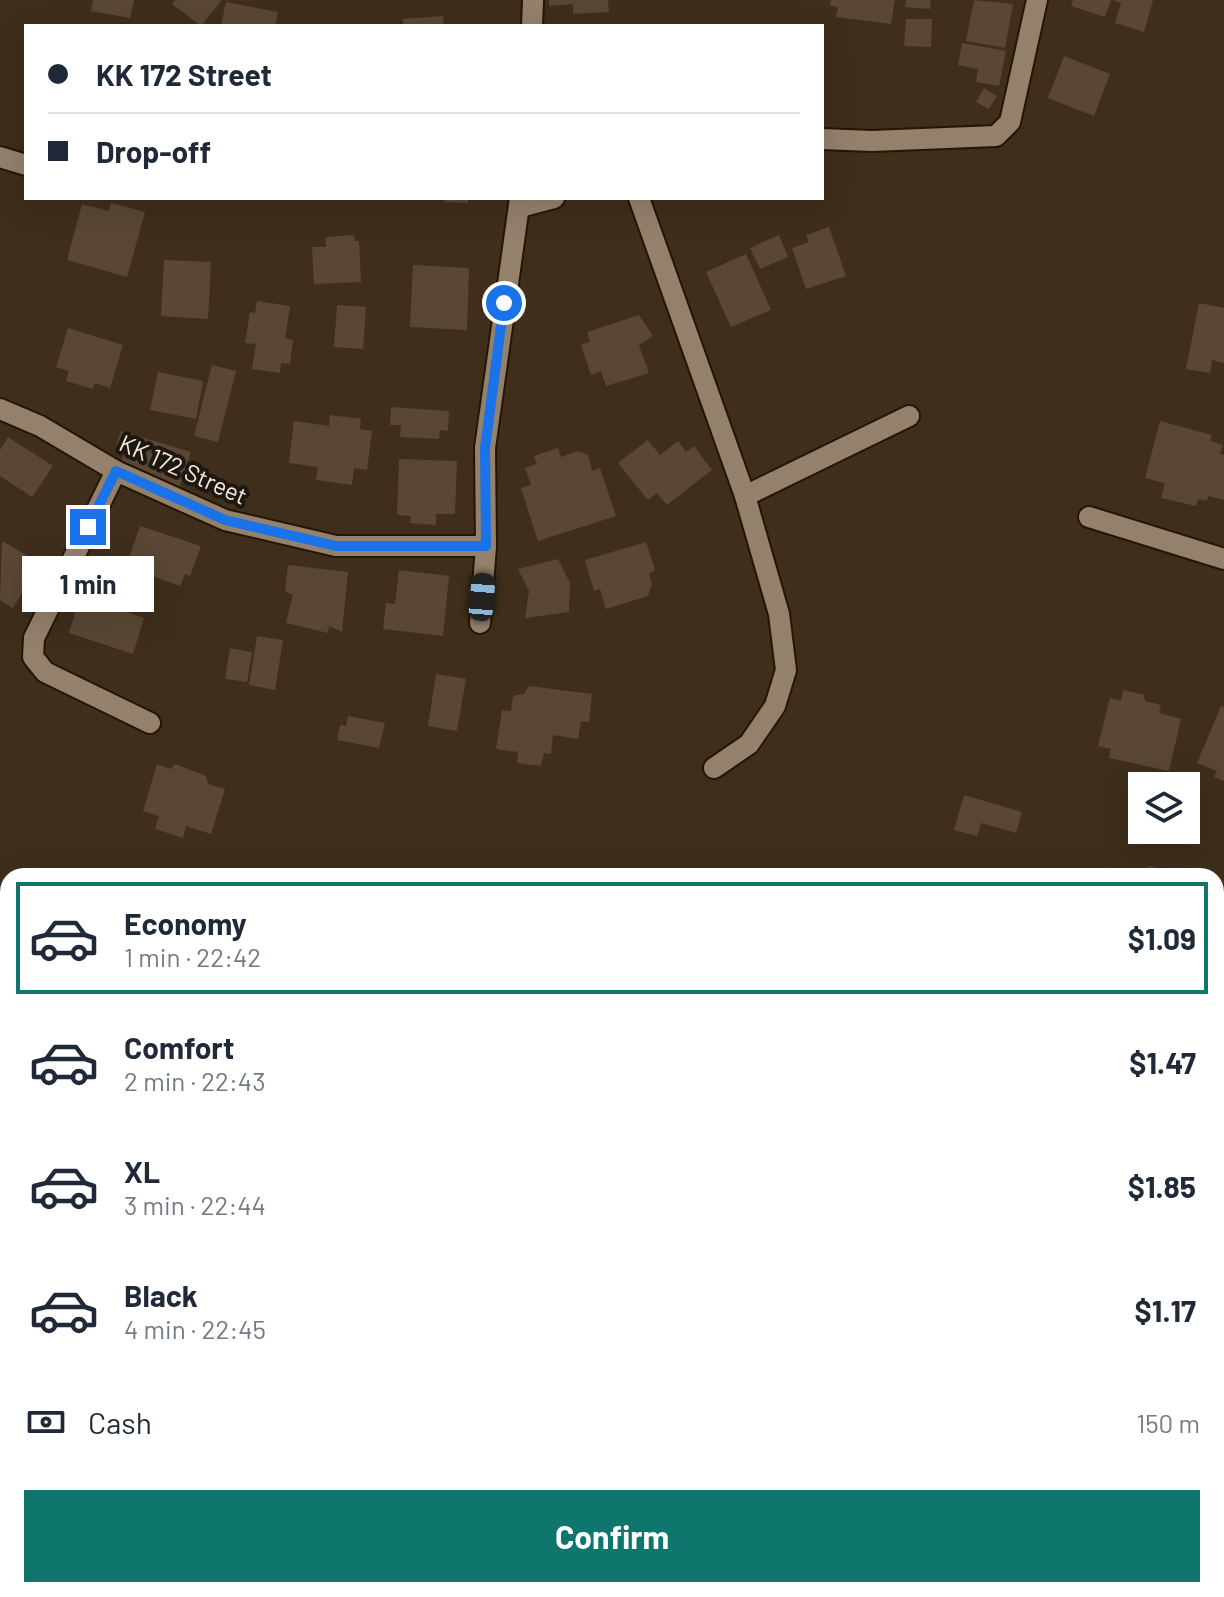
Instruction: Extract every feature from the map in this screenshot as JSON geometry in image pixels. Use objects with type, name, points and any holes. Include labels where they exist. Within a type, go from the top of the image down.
[{"type":"street","points":[[532,24],[533,0]]},
{"type":"street","points":[[824,139],[872,141],[996,136],[1010,122],[1037,0]]},
{"type":"street","points":[[0,157],[24,164]]},
{"type":"street","points":[[640,200],[745,496],[779,614],[786,670],[775,706],[749,744],[714,768]]},
{"type":"street","points":[[480,623],[486,546],[485,448],[520,202]]},
{"type":"street","name":"KK 172 Street","points":[[0,409],[40,426],[116,471],[225,520],[336,546],[486,546]]},
{"type":"street","points":[[745,496],[909,416]]},
{"type":"street","points":[[116,471],[34,638],[33,657],[45,672],[150,723]]},
{"type":"street","points":[[1089,517],[1224,559]]},
{"type":"building","points":[[93,0],[134,0],[130,18],[91,11]]},
{"type":"building","points":[[175,0],[222,0],[203,24],[172,4]]},
{"type":"building","points":[[549,0],[608,0],[609,12],[573,14],[573,4],[549,6]]},
{"type":"building","points":[[831,0],[895,0],[891,24],[836,17],[838,7],[830,6]]},
{"type":"building","points":[[906,0],[931,0],[930,9],[905,7]]},
{"type":"building","points":[[974,0],[1013,4],[1005,48],[966,41]]},
{"type":"building","points":[[1073,0],[1111,0],[1105,17],[1071,6]]},
{"type":"building","points":[[1113,0],[1153,0],[1144,32],[1115,23],[1121,3]]},
{"type":"building","points":[[226,2],[278,12],[275,24],[221,24]]},
{"type":"building","points":[[443,16],[444,24],[403,24],[403,19]]},
{"type":"building","points":[[906,19],[932,19],[931,47],[904,46]]},
{"type":"building","points":[[962,43],[1006,51],[999,86],[976,82],[978,69],[958,65]]},
{"type":"building","points":[[1064,56],[1110,74],[1094,116],[1048,98]]},
{"type":"building","points":[[984,88],[997,96],[989,109],[976,102]]},
{"type":"building","points":[[444,200],[468,200],[468,203]]},
{"type":"building","points":[[111,203],[145,212],[127,277],[67,260],[82,204],[109,211]]},
{"type":"building","points":[[829,227],[846,276],[806,289],[792,248],[809,242],[806,235]]},
{"type":"building","points":[[354,235],[355,241],[359,241],[361,282],[314,284],[312,247],[326,247],[326,237]]},
{"type":"building","points":[[779,235],[788,257],[760,269],[750,248]]},
{"type":"building","points":[[746,254],[771,310],[731,327],[706,272]]},
{"type":"building","points":[[164,260],[211,262],[208,319],[161,316]]},
{"type":"building","points":[[413,265],[469,268],[467,330],[410,327]]},
{"type":"building","points":[[257,301],[290,306],[285,338],[293,340],[290,364],[281,363],[280,373],[252,369],[256,344],[245,343],[250,312],[255,313]]},
{"type":"building","points":[[1199,303],[1224,308],[1224,363],[1212,360],[1210,373],[1186,369]]},
{"type":"building","points":[[337,305],[366,307],[363,349],[334,347]]},
{"type":"building","points":[[639,315],[653,336],[639,345],[649,373],[606,386],[601,371],[591,375],[581,345],[590,342],[587,332]]},
{"type":"building","points":[[68,328],[123,345],[110,388],[95,383],[93,389],[66,381],[69,371],[56,367]]},
{"type":"building","points":[[212,365],[236,371],[218,442],[194,436]]},
{"type":"building","points":[[158,372],[203,381],[196,419],[150,410]]},
{"type":"building","points":[[391,407],[449,411],[448,431],[440,430],[439,439],[400,437],[401,425],[390,425]]},
{"type":"building","points":[[330,415],[361,419],[360,429],[372,431],[367,470],[354,468],[352,485],[316,480],[318,467],[289,463],[294,421],[329,426]]},
{"type":"building","points":[[1160,421],[1212,435],[1210,441],[1223,445],[1220,454],[1224,455],[1224,500],[1208,496],[1207,501],[1198,499],[1196,506],[1161,498],[1165,483],[1145,478]]},
{"type":"building","points":[[121,431],[191,452],[180,486],[120,468],[125,449],[116,446]]},
{"type":"building","points":[[8,437],[53,466],[32,497],[0,476],[0,450]]},
{"type":"building","points":[[648,440],[660,455],[678,441],[686,452],[694,446],[712,470],[667,505],[657,493],[648,500],[618,463]]},
{"type":"building","points":[[558,448],[561,457],[578,451],[588,455],[592,471],[600,468],[616,516],[538,541],[521,488],[531,485],[525,468],[537,464],[534,456]]},
{"type":"building","points":[[399,459],[457,461],[455,514],[436,514],[436,525],[410,523],[411,516],[397,515]]},
{"type":"building","points":[[140,526],[201,546],[190,576],[185,574],[180,586],[126,567]]},
{"type":"building","points":[[2,541],[26,555],[21,563],[35,570],[13,608],[0,600]]},
{"type":"building","points":[[646,542],[655,570],[649,574],[652,584],[648,596],[606,609],[600,589],[594,591],[585,560]]},
{"type":"building","points":[[558,559],[570,583],[569,612],[525,618],[529,591],[518,569]]},
{"type":"building","points":[[288,565],[348,572],[342,632],[329,626],[328,633],[286,623],[293,595],[285,591]]},
{"type":"building","points":[[399,570],[449,576],[443,636],[383,629],[386,603],[395,604]]},
{"type":"building","points":[[83,587],[120,599],[118,609],[144,618],[133,654],[69,633]]},
{"type":"building","points":[[257,636],[283,640],[275,690],[249,685]]},
{"type":"building","points":[[230,648],[252,652],[247,682],[225,679]]},
{"type":"building","points":[[436,674],[466,679],[457,731],[428,726]]},
{"type":"building","points":[[529,686],[592,694],[589,722],[581,721],[578,739],[553,735],[551,754],[544,753],[541,766],[517,763],[518,752],[496,749],[502,710],[511,711],[513,696],[524,694]]},
{"type":"building","points":[[1123,690],[1144,695],[1145,701],[1161,705],[1159,713],[1181,719],[1169,771],[1109,758],[1111,749],[1098,746],[1110,698],[1121,701]]},
{"type":"building","points":[[1221,706],[1224,707],[1224,781],[1214,777],[1217,771],[1197,763]]},
{"type":"building","points":[[348,716],[385,723],[379,748],[337,740],[340,725],[346,726]]},
{"type":"building","points":[[157,764],[171,769],[175,764],[206,776],[208,784],[225,789],[211,834],[186,826],[183,838],[155,829],[159,816],[143,811]]},
{"type":"building","points":[[964,795],[1022,812],[1016,833],[981,823],[977,836],[954,830]]},
{"type":"route","points":[[88,527],[116,471],[225,520],[336,546],[486,546],[485,448],[504,303]]}]
